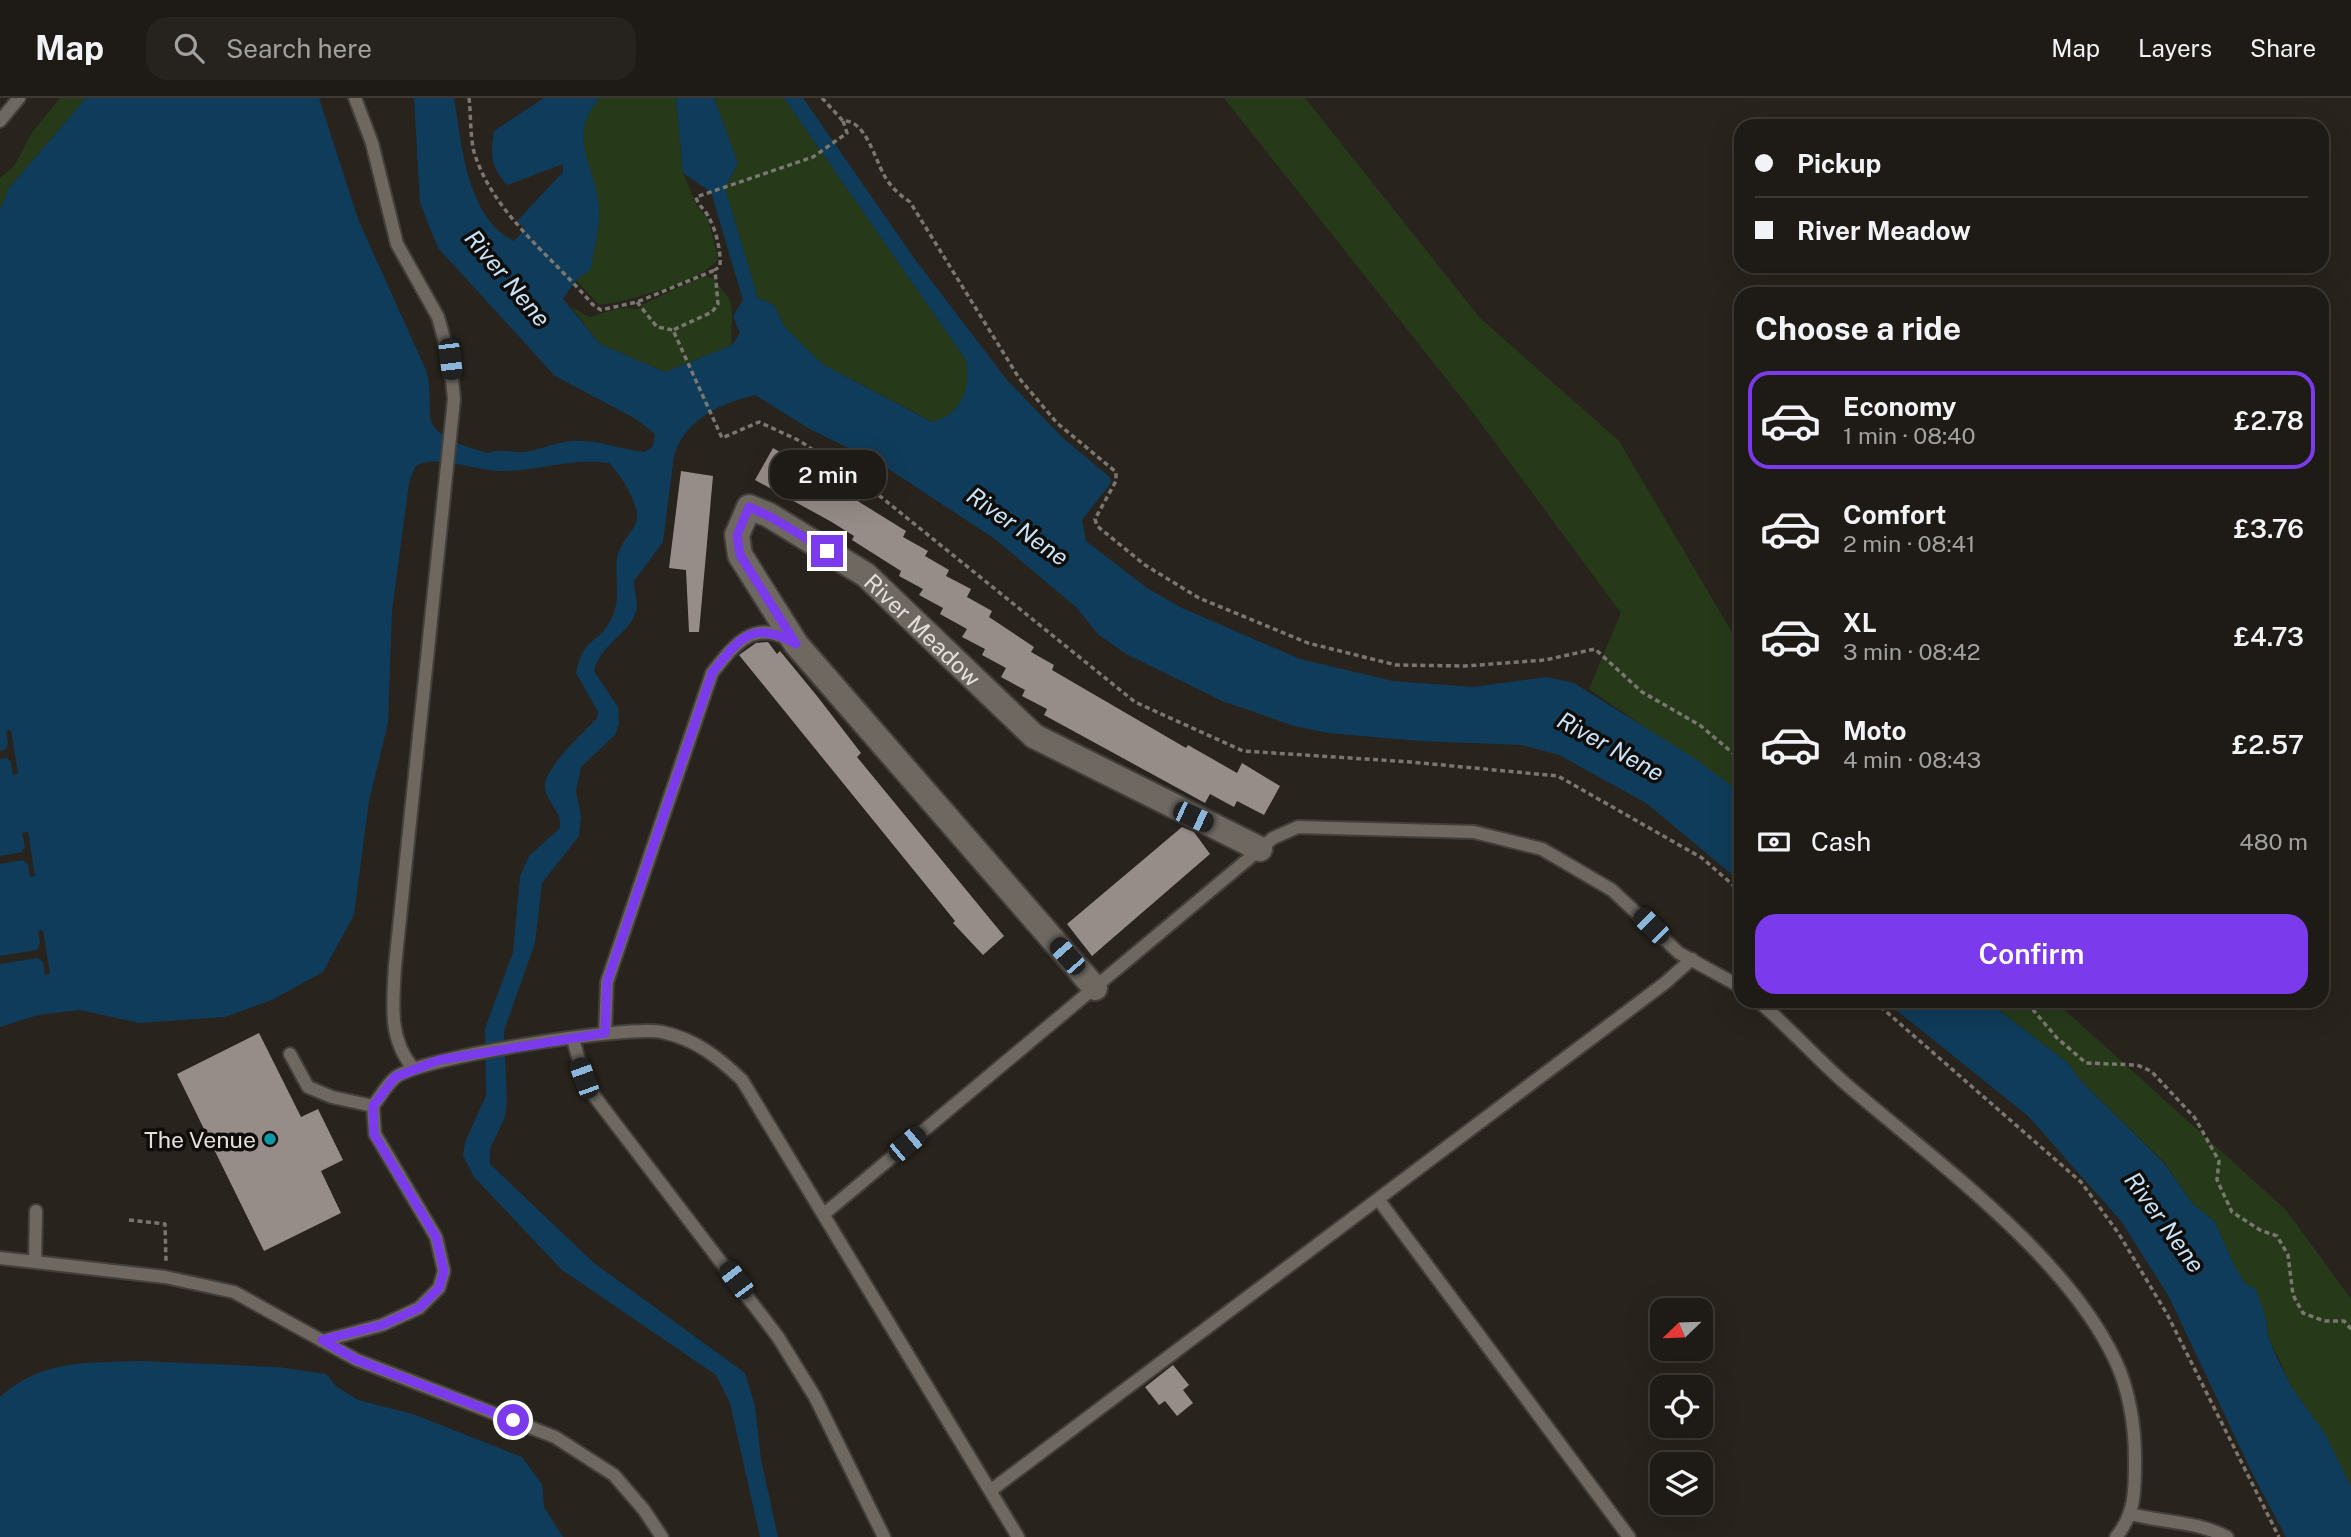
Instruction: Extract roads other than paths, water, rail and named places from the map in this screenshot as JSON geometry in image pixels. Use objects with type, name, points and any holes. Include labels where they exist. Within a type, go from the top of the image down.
[{"type":"street","name":"River Meadow","points":[[1095,988],[796,644],[740,555],[737,535],[749,507],[769,516],[866,575],[1034,736],[1260,849]]},
{"type":"lane","points":[[0,121],[19,98]]},
{"type":"lane","points":[[355,98],[372,143],[397,244],[441,328],[450,359],[454,398],[395,966],[392,1026],[401,1054],[413,1069]]},
{"type":"lane","points":[[605,1033],[607,982],[712,673],[728,650],[748,634],[773,632],[796,644]]},
{"type":"lane","points":[[824,1214],[1273,838],[1298,827],[1474,832],[1521,842],[1564,860],[1612,890],[1679,953],[1734,983]]},
{"type":"lane","points":[[990,1491],[1692,960]]},
{"type":"lane","points":[[1765,1008],[1844,1083],[2009,1224],[2086,1313],[2115,1359],[2124,1383],[2135,1446],[2132,1514],[2116,1537]]},
{"type":"lane","points":[[322,1340],[382,1325],[419,1308],[439,1288],[444,1271],[436,1237],[374,1134],[373,1106],[395,1077],[439,1060],[605,1033],[659,1031],[687,1039],[727,1065],[742,1080],[1018,1537]]},
{"type":"lane","points":[[573,1038],[584,1078],[595,1097],[778,1337],[815,1397],[884,1537]]},
{"type":"lane","points":[[290,1054],[308,1087],[332,1097],[373,1106]]},
{"type":"lane","points":[[1378,1199],[1629,1537]]},
{"type":"lane","points":[[35,1262],[36,1211]]},
{"type":"lane","points":[[0,1258],[164,1278],[234,1292],[357,1360],[555,1437],[614,1475],[644,1510],[662,1537]]},
{"type":"lane","points":[[2132,1514],[2152,1520],[2196,1524],[2227,1537]]},
{"type":"water","name":"River Nene","points":[[86,98],[319,98],[358,219],[426,370],[430,415],[436,430],[443,436],[487,453],[524,452],[576,441],[645,452],[653,446],[655,434],[636,419],[555,376],[438,248],[420,203],[414,98],[454,98],[464,157],[476,197],[498,230],[514,241],[525,229],[517,221],[563,172],[563,164],[507,185],[493,160],[494,131],[544,98],[600,98],[590,112],[584,140],[597,194],[598,231],[591,269],[576,280],[563,299],[600,344],[665,372],[732,345],[740,333],[733,316],[743,300],[711,192],[683,173],[676,98],[714,98],[738,163],[725,188],[758,298],[774,305],[784,326],[822,364],[932,422],[942,418],[951,413],[962,398],[967,380],[966,360],[784,98],[803,98],[914,258],[1007,380],[1064,439],[1110,477],[1111,483],[1082,520],[1086,541],[1147,588],[1182,608],[1300,659],[1393,681],[1473,687],[1547,677],[1574,683],[1694,758],[1734,788],[1734,876],[1646,803],[1559,755],[1522,745],[1419,741],[1328,733],[1294,726],[1222,701],[1126,654],[1098,634],[1076,607],[995,539],[884,466],[808,428],[755,395],[729,403],[706,415],[686,432],[674,456],[663,542],[634,581],[636,613],[626,629],[604,652],[594,671],[618,707],[619,724],[615,735],[581,767],[576,791],[581,816],[579,836],[542,883],[535,943],[504,1031],[507,1101],[505,1117],[490,1149],[490,1164],[594,1263],[745,1373],[755,1406],[761,1459],[778,1537],[760,1537],[730,1403],[716,1375],[562,1270],[474,1177],[463,1156],[465,1142],[486,1096],[485,1029],[513,952],[520,876],[529,856],[560,828],[559,817],[546,793],[546,780],[557,761],[597,718],[598,712],[576,673],[583,652],[605,629],[614,612],[618,553],[637,518],[630,492],[609,463],[578,462],[504,471],[440,462],[422,463],[415,467],[409,483],[392,611],[388,723],[369,801],[354,915],[323,972],[272,1000],[225,1017],[139,1023],[80,1010],[38,1015],[0,1027],[0,210],[9,188]]},
{"type":"water","name":"River Nene","points":[[1894,1008],[1996,1008],[2068,1063],[2082,1082],[2164,1163],[2193,1204],[2215,1222],[2235,1267],[2246,1284],[2256,1289],[2266,1319],[2268,1336],[2277,1358],[2292,1388],[2324,1432],[2351,1486],[2351,1537],[2286,1537],[2255,1479],[2169,1297],[2121,1221],[2028,1116]]},
{"type":"water","points":[[141,1361],[278,1367],[326,1374],[337,1387],[358,1400],[413,1414],[522,1457],[542,1484],[544,1507],[563,1537],[0,1537],[0,1397],[16,1385],[49,1369],[84,1363]]},
{"type":"place","name":"The Venue","points":[[270,1139]]}]
